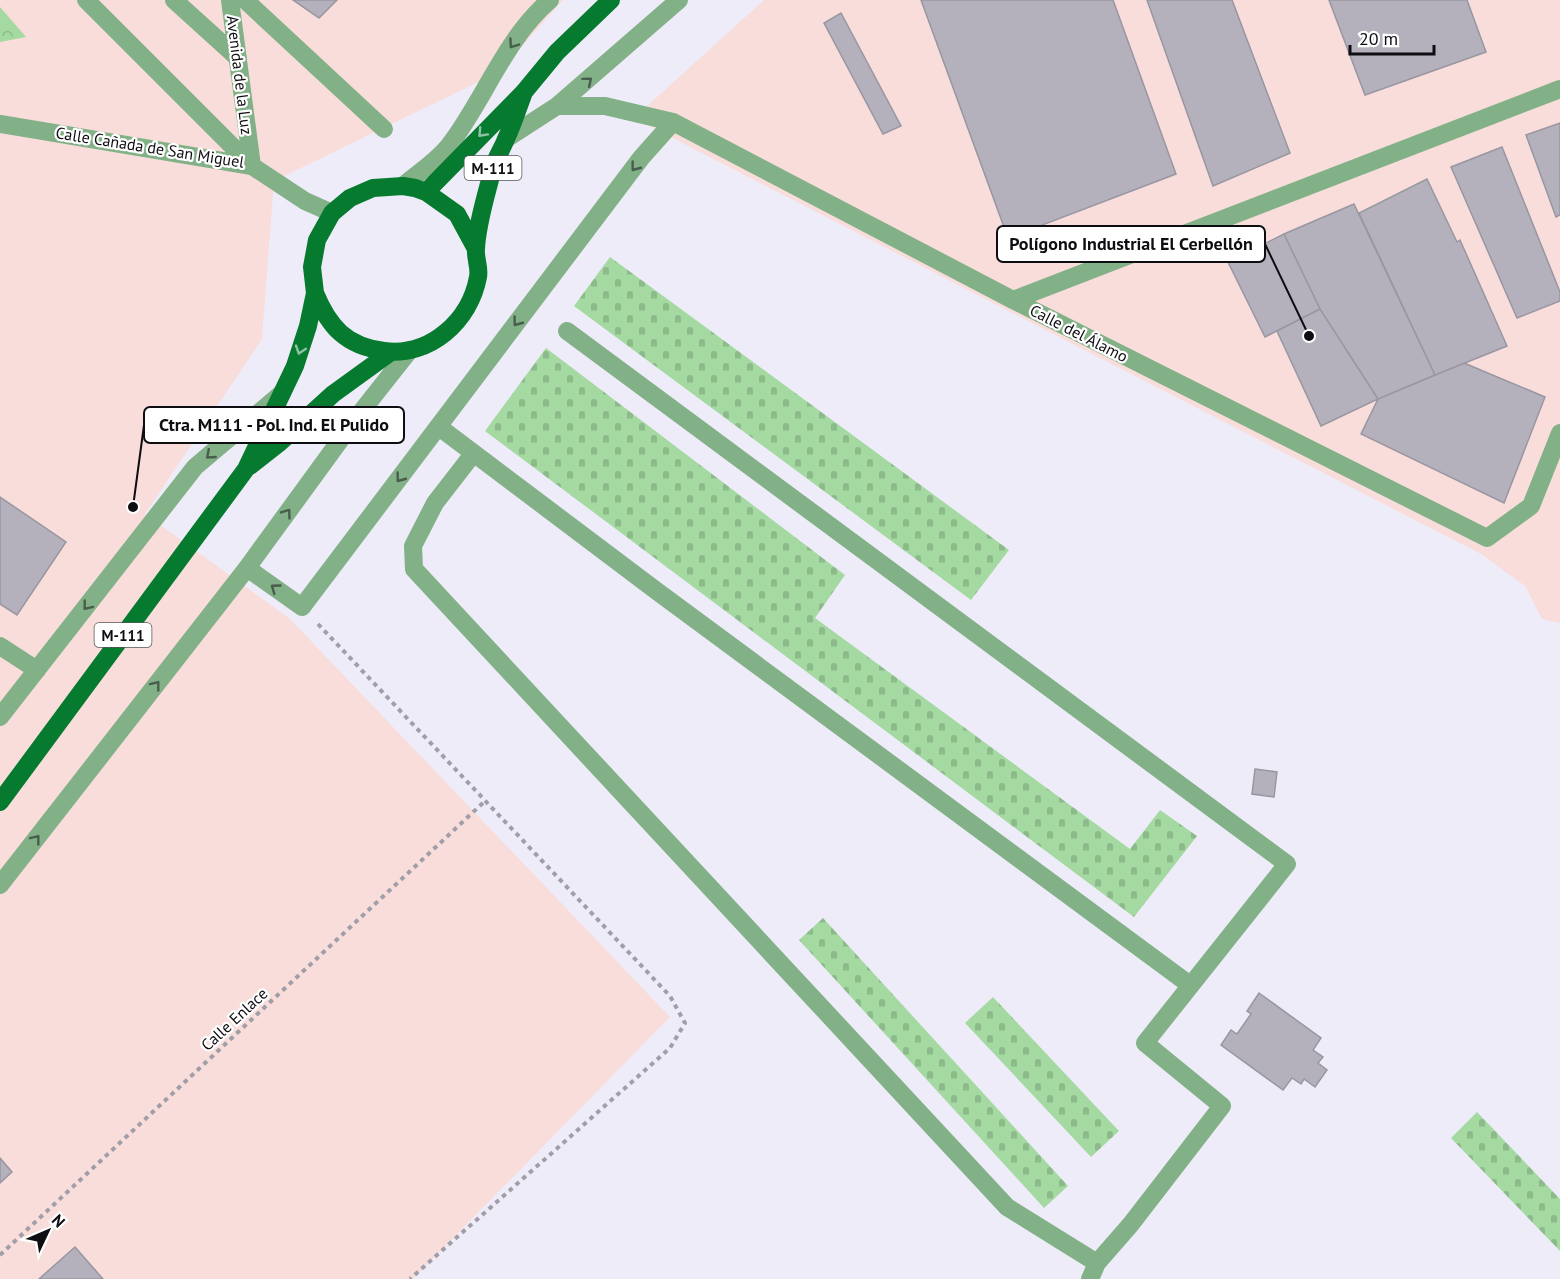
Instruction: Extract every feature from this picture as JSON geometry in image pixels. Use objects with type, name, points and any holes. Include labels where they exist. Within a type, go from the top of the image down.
[{"type":"main road","name":"M-111","points":[[426,192],[524,92],[557,52],[611,0]]},
{"type":"main road","name":"M-111","points":[[476,249],[457,214],[426,192],[403,186],[373,188],[350,198],[332,213],[317,240],[312,267],[315,293],[325,316],[344,336],[364,348],[391,352],[423,347],[454,327],[467,307],[478,276],[476,249],[494,165],[524,92]]},
{"type":"main road","name":"M-111","points":[[0,802],[246,469],[286,389],[308,326],[315,293]]},
{"type":"main road","name":"M-111","points":[[246,469],[278,444],[333,394],[391,352]]},
{"type":"street","name":"Calle Cañada de San Miguel","points":[[86,0],[252,166]]},
{"type":"street","points":[[174,0],[238,58]]},
{"type":"street","name":"Avenida de la Luz","points":[[230,0],[252,166]]},
{"type":"street","points":[[244,0],[384,129]]},
{"type":"street","points":[[403,186],[451,144],[490,77],[535,13],[550,0]]},
{"type":"street","points":[[506,139],[557,106],[679,0]]},
{"type":"street","points":[[1013,300],[1560,89]]},
{"type":"street","name":"Calle del Álamo","points":[[557,106],[605,106],[673,122],[1013,300],[1487,538],[1532,506],[1560,433]]},
{"type":"street","points":[[247,568],[302,607],[641,158],[673,122]]},
{"type":"street","name":"Calle Cañada de San Miguel","points":[[0,124],[252,166]]},
{"type":"street","points":[[252,166],[305,201],[332,213]]},
{"type":"street","points":[[473,453],[435,503],[413,546],[414,569],[1007,1207],[1093,1271],[1221,1106],[1145,1043],[1287,864],[567,331]]},
{"type":"street","points":[[0,885],[247,568],[343,435],[410,350]]},
{"type":"street","points":[[0,717],[195,467],[286,389]]},
{"type":"street","points":[[438,427],[1190,985]]},
{"type":"street","points":[[0,646],[37,670]]},
{"type":"path","points":[[302,607],[670,996],[685,1023],[670,1048],[410,1279]]},
{"type":"path","name":"Calle Enlace","points":[[0,1255],[485,801]]},
{"type":"shaded area","points":[[0,0],[563,0],[499,72],[274,181],[262,339],[145,514],[289,618],[670,1017],[413,1279],[0,1279]]},
{"type":"shaded area","points":[[764,0],[1560,0],[1560,623],[1542,619],[1525,586],[1481,554],[634,118]]},
{"type":"green space","points":[[0,7],[26,37],[0,42]]},
{"type":"green space","points":[[610,257],[1009,550],[971,600],[574,306]]},
{"type":"green space","points":[[546,348],[845,575],[815,618],[1130,849],[1160,810],[1197,836],[1134,917],[485,431]]},
{"type":"green space","points":[[823,918],[1068,1186],[1044,1208],[799,940]]},
{"type":"green space","points":[[993,997],[1119,1131],[1091,1157],[965,1023]]},
{"type":"green space","points":[[1477,1112],[1560,1199],[1560,1251],[1451,1138]]},
{"type":"building","points":[[293,0],[337,0],[319,18]]},
{"type":"building","points":[[921,0],[1113,0],[1176,174],[1008,238]]},
{"type":"building","points":[[1147,0],[1232,0],[1290,153],[1213,186]]},
{"type":"building","points":[[1329,0],[1467,0],[1486,52],[1365,95]]},
{"type":"building","points":[[841,13],[901,126],[883,134],[824,23]]},
{"type":"building","points":[[1560,123],[1560,215],[1556,217],[1526,135]]},
{"type":"building","points":[[1502,147],[1560,292],[1560,301],[1517,318],[1451,167]]},
{"type":"building","points":[[1427,179],[1457,242],[1460,240],[1507,346],[1435,375],[1359,213]]},
{"type":"building","points":[[1354,204],[1435,375],[1378,399],[1320,309],[1284,234]]},
{"type":"building","points":[[1284,234],[1320,309],[1265,337],[1228,262]]},
{"type":"building","points":[[1320,309],[1378,399],[1321,426],[1277,331]]},
{"type":"building","points":[[1464,363],[1545,397],[1504,503],[1361,434],[1378,399]]},
{"type":"building","points":[[0,497],[66,542],[17,615],[0,604]]},
{"type":"building","points":[[1255,769],[1277,772],[1274,797],[1252,794]]},
{"type":"building","points":[[1259,993],[1321,1038],[1313,1050],[1323,1057],[1318,1063],[1327,1070],[1315,1087],[1304,1079],[1301,1084],[1292,1078],[1283,1090],[1221,1045],[1231,1030],[1237,1034],[1251,1014],[1247,1011]]},
{"type":"building","points":[[0,1158],[12,1172],[0,1183]]},
{"type":"building","points":[[75,1247],[103,1279],[39,1279]]},
{"type":"place","name":"Polígono Industrial El Cerbellón","points":[[1309,336]]},
{"type":"place","name":"Ctra. M111 - Pol. Ind. El Pulido","points":[[133,507]]}]
